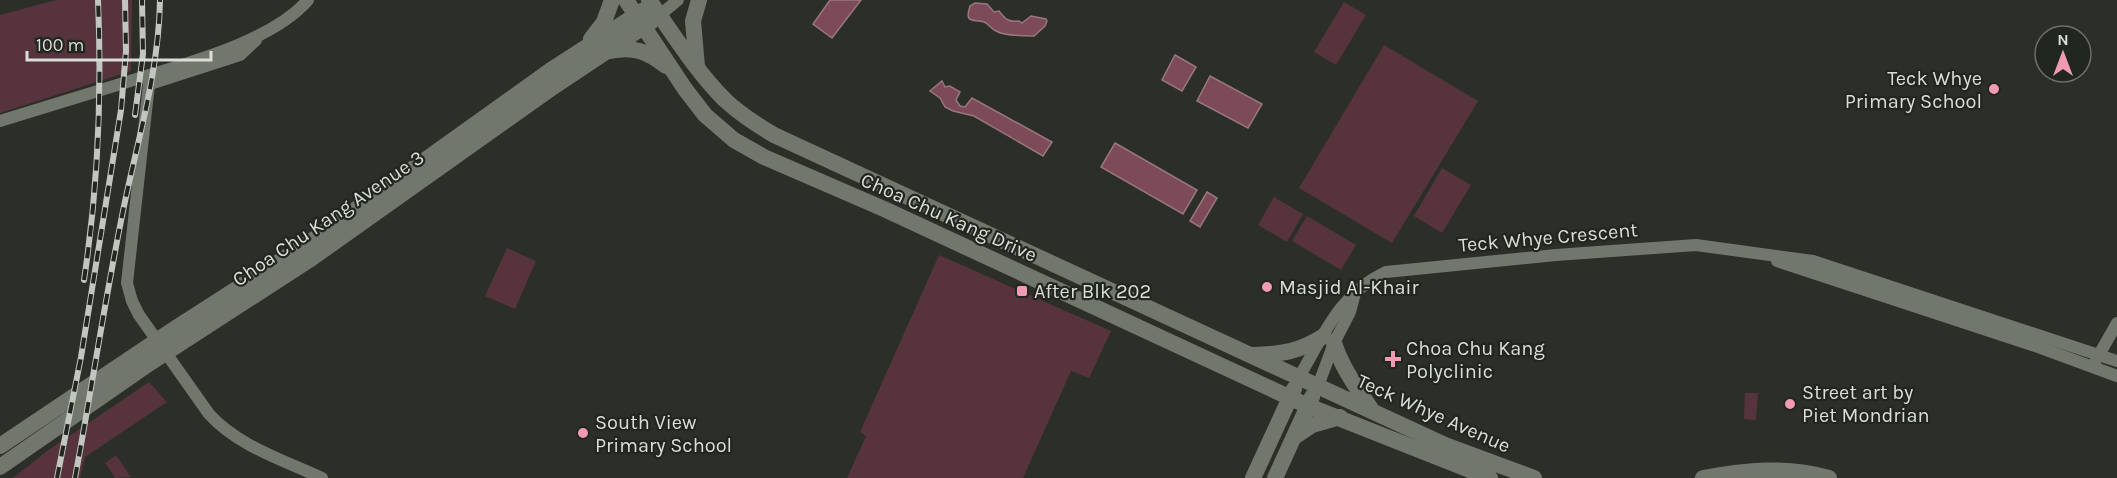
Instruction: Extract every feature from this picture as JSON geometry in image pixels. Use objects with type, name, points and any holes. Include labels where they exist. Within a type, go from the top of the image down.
[{"type":"main road","points":[[583,49],[604,22],[612,0]]},
{"type":"main road","name":"Choa Chu Kang Drive","points":[[627,0],[639,22],[705,115],[734,140],[764,157],[884,209],[1308,405]]},
{"type":"main road","points":[[698,68],[693,21],[699,0]]},
{"type":"main road","name":"Choa Chu Kang Avenue 3","points":[[0,446],[162,346],[312,258],[534,100],[606,52],[655,5]]},
{"type":"main road","name":"Choa Chu Kang Drive","points":[[655,5],[698,68],[725,99],[748,119],[774,135],[1318,386]]},
{"type":"main road","name":"Choa Chu Kang Avenue 3","points":[[0,467],[162,346],[583,49],[639,22]]},
{"type":"main road","points":[[606,52],[625,48],[637,50],[654,56],[676,74]]},
{"type":"main road","points":[[1250,355],[1286,354],[1329,339],[1349,377],[1371,409]]},
{"type":"main road","points":[[1253,478],[1299,377]]},
{"type":"main road","points":[[1264,386],[1271,398],[1275,430]]},
{"type":"main road","points":[[1275,478],[1318,386]]},
{"type":"main road","name":"Teck Whye Avenue","points":[[1318,386],[1445,445],[1534,478]]},
{"type":"main road","name":"Teck Whye Avenue","points":[[1308,405],[1490,478]]},
{"type":"main road","points":[[1293,437],[1312,425],[1340,417]]},
{"type":"main road","points":[[1703,478],[1749,470],[1781,470],[1829,478]]},
{"type":"street","points":[[0,121],[240,55],[263,33],[298,10],[308,0]]},
{"type":"street","name":"Choa Chu Kang Avenue 3","points":[[655,5],[678,0]]},
{"type":"street","points":[[150,80],[127,283],[139,315],[208,414],[220,426],[247,443],[322,478]]},
{"type":"street","name":"Teck Whye Crescent","points":[[1299,377],[1350,312],[1355,292],[1373,278],[1386,272],[1567,254],[1696,245],[1813,261],[2117,361]]},
{"type":"street","name":"Teck Whye Crescent","points":[[1750,252],[2117,376]]},
{"type":"street","points":[[2092,366],[2117,323]]},
{"type":"street","name":"Teck Whye Crescent","points":[[1318,386],[1329,339]]},
{"type":"shaded area","points":[[56,0],[132,0],[131,71],[0,113],[0,15]]},
{"type":"shaded area","points":[[830,0],[861,0],[832,38],[813,24]]},
{"type":"shaded area","points":[[1344,2],[1366,15],[1336,65],[1314,52]]},
{"type":"shaded area","points":[[975,3],[987,4],[994,12],[999,11],[1010,21],[1022,23],[1031,16],[1047,21],[1034,36],[1000,33],[984,22],[969,18],[970,6]]},
{"type":"shaded area","points":[[1384,45],[1478,101],[1392,243],[1299,188]]},
{"type":"shaded area","points":[[1175,55],[1196,67],[1182,91],[1162,80]]},
{"type":"shaded area","points":[[1210,76],[1262,104],[1248,128],[1197,101]]},
{"type":"shaded area","points":[[942,81],[945,87],[950,86],[960,92],[956,100],[960,106],[965,107],[972,98],[1052,142],[1043,156],[974,116],[945,107],[940,98],[930,91]]},
{"type":"shaded area","points":[[1115,143],[1197,190],[1183,214],[1101,167]]},
{"type":"shaded area","points":[[1442,168],[1471,185],[1442,233],[1414,216]]},
{"type":"shaded area","points":[[1207,192],[1217,198],[1200,227],[1190,221]]},
{"type":"shaded area","points":[[1274,197],[1303,214],[1287,242],[1258,225]]},
{"type":"shaded area","points":[[1307,216],[1356,245],[1341,270],[1292,241]]},
{"type":"shaded area","points":[[507,248],[536,261],[515,309],[485,296]]},
{"type":"shaded area","points":[[939,255],[1111,331],[1089,378],[1071,371],[1023,478],[847,478],[866,436],[860,432]]},
{"type":"shaded area","points":[[149,382],[167,402],[85,457],[80,478],[13,478],[47,451]]},
{"type":"shaded area","points":[[1745,393],[1758,393],[1756,420],[1744,419]]},
{"type":"shaded area","points":[[116,455],[131,477],[115,478],[105,463]]},
{"type":"railway","points":[[84,280],[93,211],[98,141],[98,0]]},
{"type":"railway","points":[[57,478],[81,357],[121,110],[126,51],[125,0]]},
{"type":"railway","points":[[135,115],[143,54],[142,0]]},
{"type":"railway","points":[[75,478],[115,253],[151,84],[159,28],[160,0]]},
{"type":"place","name":"Teck Whye Primary School","points":[[1994,89]]},
{"type":"place","name":"Masjid Al-Khair","points":[[1267,287]]},
{"type":"place","name":"After Blk 202","points":[[1022,291]]},
{"type":"place","name":"Choa Chu Kang Polyclinic","points":[[1393,359]]},
{"type":"place","name":"Street art by Piet Mondrian","points":[[1790,404]]},
{"type":"place","name":"South View Primary School","points":[[583,433]]}]
